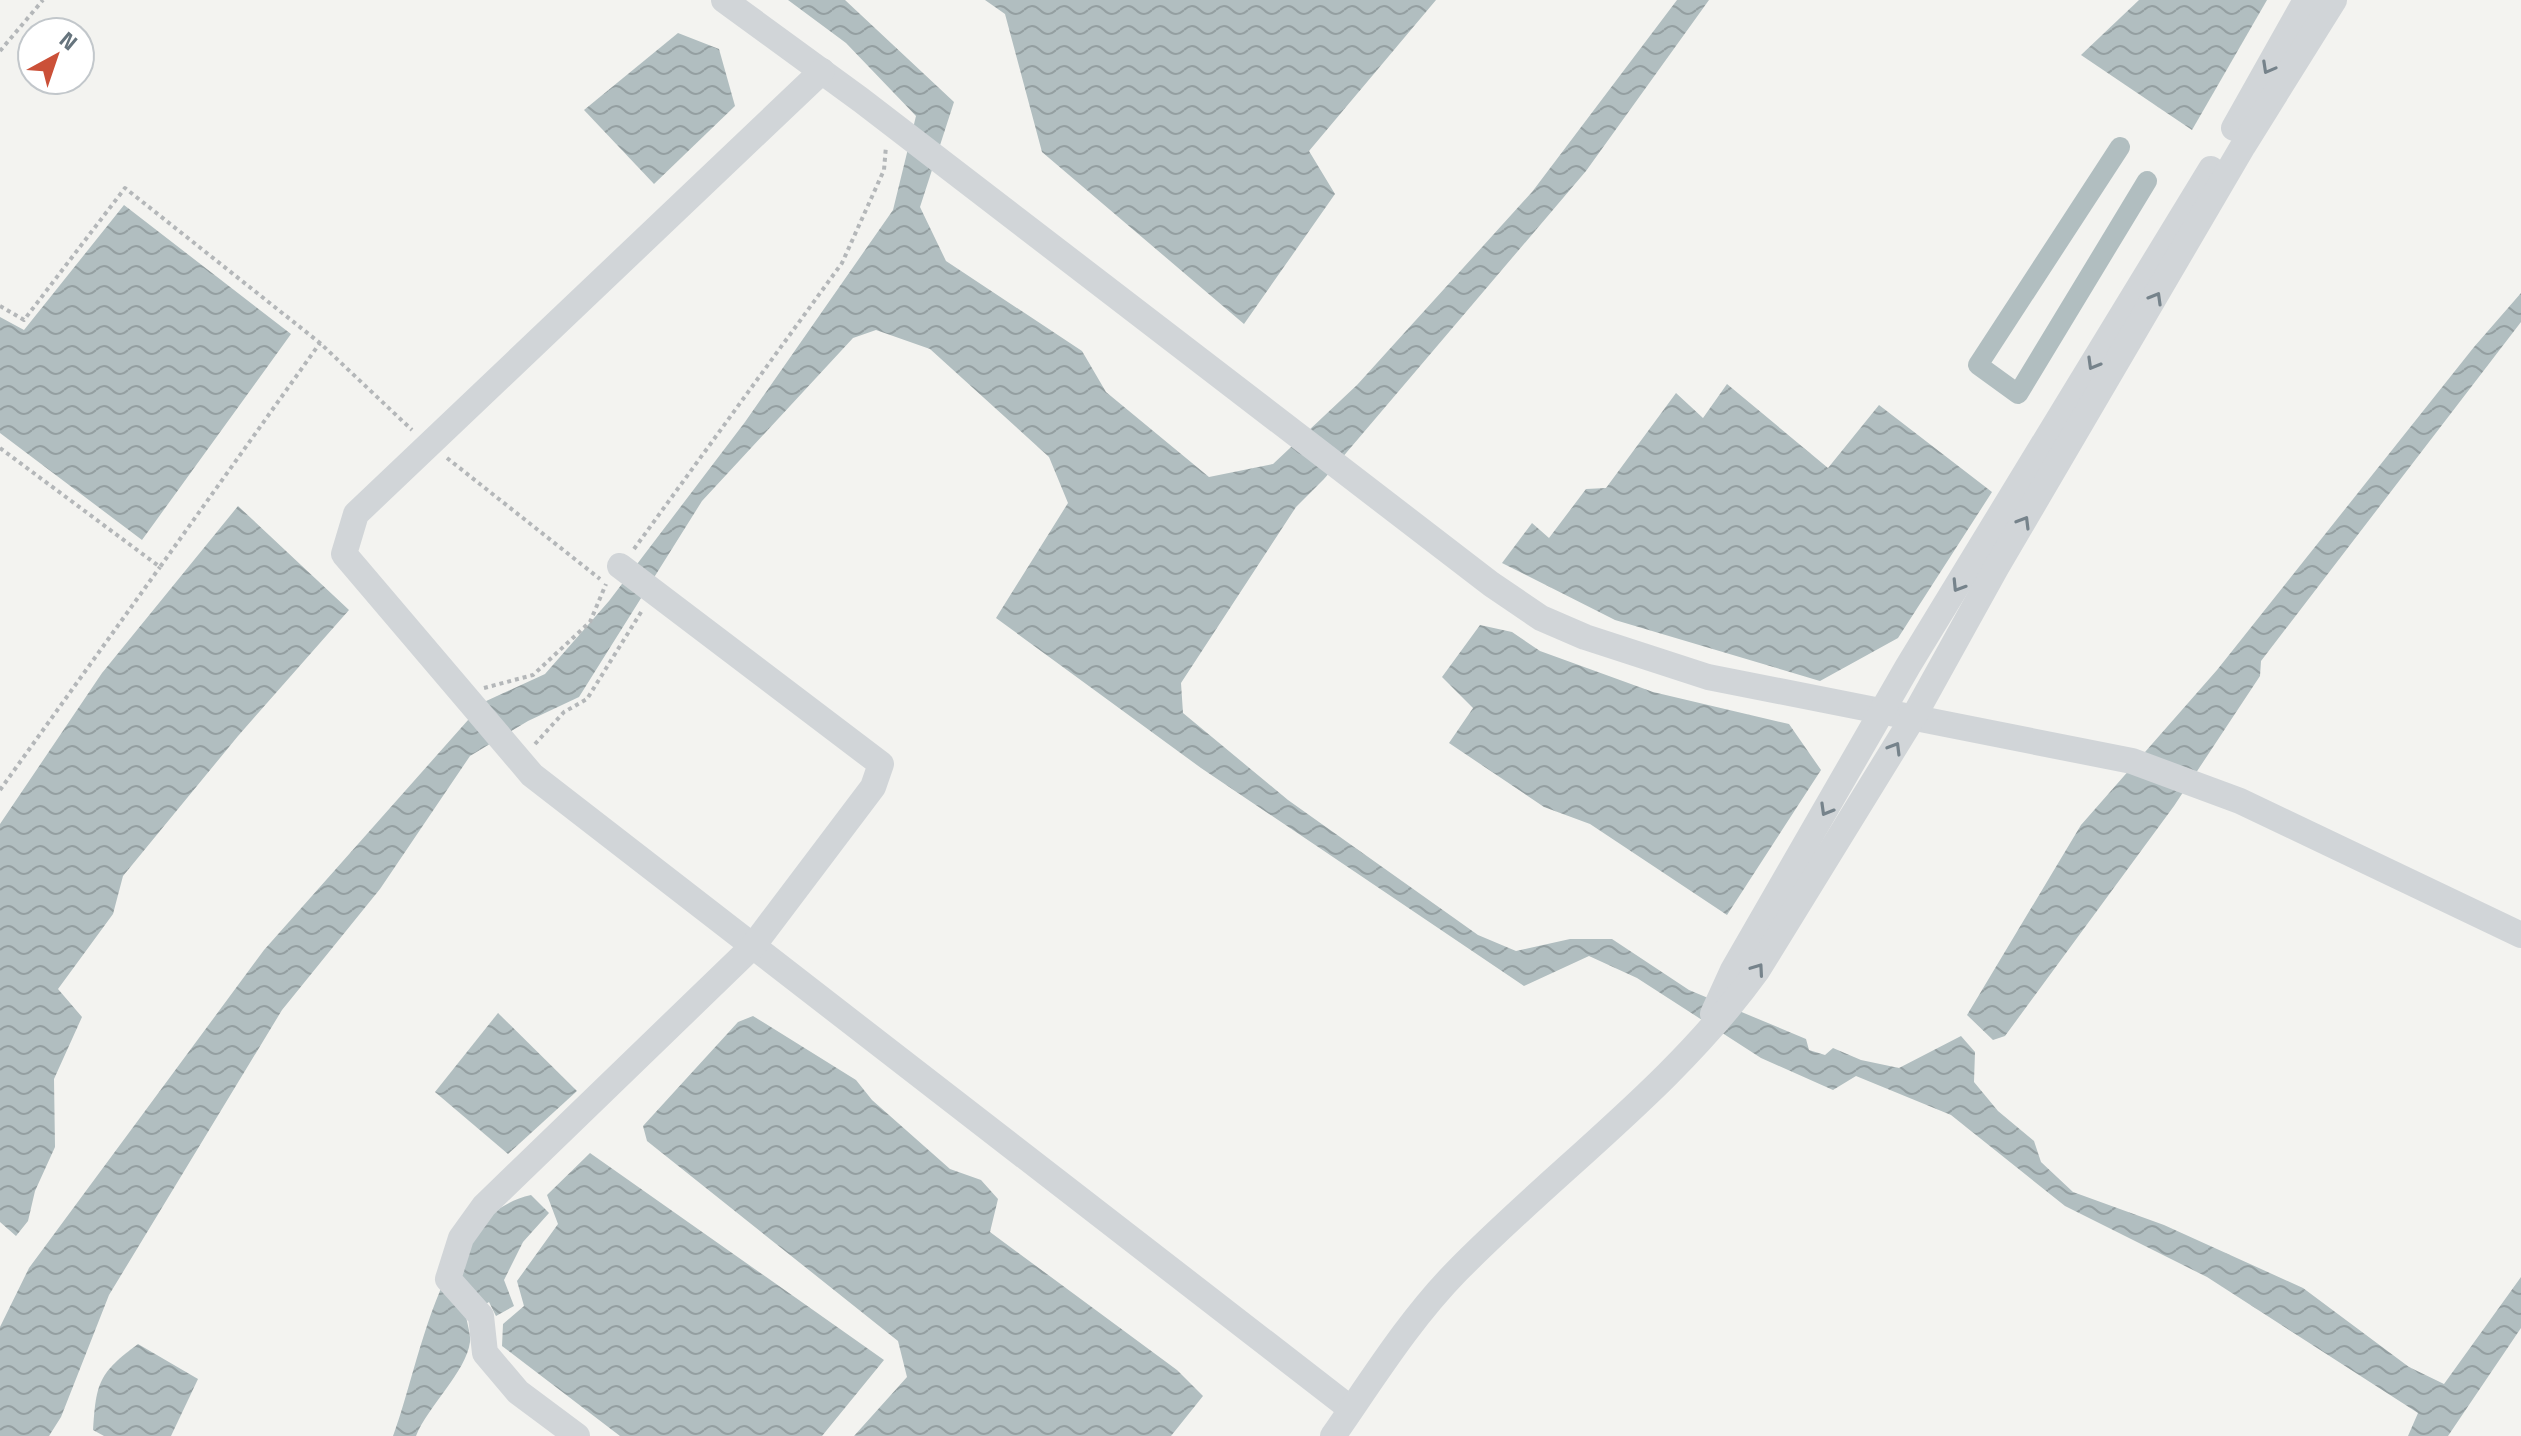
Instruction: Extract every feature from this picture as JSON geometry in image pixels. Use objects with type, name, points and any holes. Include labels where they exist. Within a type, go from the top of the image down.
[{"type":"street","points":[[724,0],[889,121],[1441,545],[1541,618],[1585,637],[1708,677],[2132,761],[2240,801],[2521,935]]},
{"type":"street","points":[[1709,1029],[1717,1000],[1733,970],[1883,710],[2193,200],[2306,0]]},
{"type":"street","points":[[1333,1436],[1454,1274],[1616,1126],[1735,1001],[1780,936],[1914,716],[1996,568],[2243,146],[2334,0]]},
{"type":"street","points":[[822,71],[356,514],[344,554],[532,775],[1351,1409]]},
{"type":"street","points":[[577,1436],[518,1392],[485,1353],[481,1316],[448,1279],[461,1238],[484,1206],[753,946],[873,787],[881,764],[654,591],[613,575]]},
{"type":"path","points":[[0,51],[43,0]]},
{"type":"path","points":[[477,690],[533,675],[590,622],[613,575],[842,263],[884,170],[889,121]]},
{"type":"path","points":[[0,306],[24,320],[125,188],[320,343],[429,444],[613,575]]},
{"type":"path","points":[[0,790],[320,343]]},
{"type":"path","points":[[0,448],[160,567]]},
{"type":"path","points":[[528,751],[564,712],[587,699],[654,591]]},
{"type":"water","points":[[788,0],[845,0],[954,102],[920,207],[946,261],[1082,351],[1106,392],[1209,477],[1273,464],[1357,385],[1532,192],[1677,0],[1709,0],[1586,171],[1324,479],[1296,507],[1181,683],[1183,713],[1288,800],[1478,935],[1516,951],[1570,939],[1612,939],[1689,990],[1806,1039],[1809,1050],[1825,1055],[1833,1048],[1861,1060],[1899,1068],[1961,1036],[1975,1052],[1974,1082],[1998,1111],[2034,1141],[2041,1162],[2073,1192],[2164,1225],[2303,1288],[2409,1367],[2444,1384],[2521,1277],[2521,1328],[2448,1436],[2408,1436],[2418,1413],[2207,1277],[2065,1206],[1951,1115],[1856,1076],[1833,1090],[1761,1058],[1637,978],[1589,956],[1524,986],[1201,768],[996,618],[1068,503],[1049,457],[930,349],[876,330],[853,338],[702,501],[579,697],[528,721],[470,756],[380,889],[282,1010],[109,1295],[61,1417],[49,1436],[0,1436],[0,1327],[29,1268],[264,950],[484,702],[545,674],[609,601],[745,422],[893,210],[916,116],[846,43]]},
{"type":"water","points":[[985,0],[1436,0],[1309,151],[1335,194],[1244,324],[1042,152],[1005,14]]},
{"type":"water","points":[[2139,0],[2267,0],[2192,130],[2081,55]]},
{"type":"water","points":[[678,33],[719,49],[735,106],[654,184],[584,110]]},
{"type":"water","points":[[124,205],[291,334],[142,540],[0,433],[0,317],[24,330]]},
{"type":"water","points":[[2521,293],[2521,322],[2261,661],[2260,676],[2174,806],[2005,1036],[1993,1040],[1967,1015],[2081,825],[2217,670],[2474,347]]},
{"type":"water","points":[[1727,384],[1828,468],[1879,405],[1992,492],[1898,638],[1820,681],[1615,620],[1502,563],[1532,523],[1549,538],[1586,489],[1606,488],[1676,393],[1703,418]]},
{"type":"water","points":[[238,506],[349,610],[238,736],[123,876],[113,914],[58,989],[82,1017],[54,1079],[55,1147],[35,1191],[28,1221],[16,1236],[0,1222],[0,824],[102,673]]},
{"type":"water","points":[[1480,625],[1512,632],[1540,651],[1653,692],[1789,724],[1821,770],[1727,915],[1590,824],[1544,807],[1449,743],[1473,708],[1442,677]]},
{"type":"water","points":[[498,1013],[577,1091],[508,1154],[435,1092]]},
{"type":"water","points":[[753,1016],[856,1080],[872,1100],[950,1169],[981,1180],[998,1199],[990,1232],[1177,1370],[1203,1396],[1171,1436],[854,1436],[907,1377],[898,1341],[647,1141],[643,1126],[738,1022]]},
{"type":"water","points":[[590,1153],[884,1360],[822,1436],[620,1436],[502,1346],[503,1324],[524,1306],[517,1281],[558,1224],[547,1195]]},
{"type":"water","points":[[531,1195],[549,1213],[523,1242],[504,1280],[514,1306],[496,1316],[489,1302],[466,1316],[470,1342],[462,1365],[416,1436],[393,1436],[425,1333],[454,1261],[475,1231],[500,1208]]},
{"type":"water","points":[[138,1344],[198,1379],[171,1436],[104,1436],[93,1430],[98,1389],[107,1371]]},
{"type":"waterway","points":[[2120,147],[1978,365],[2018,394],[2147,181]]}]
